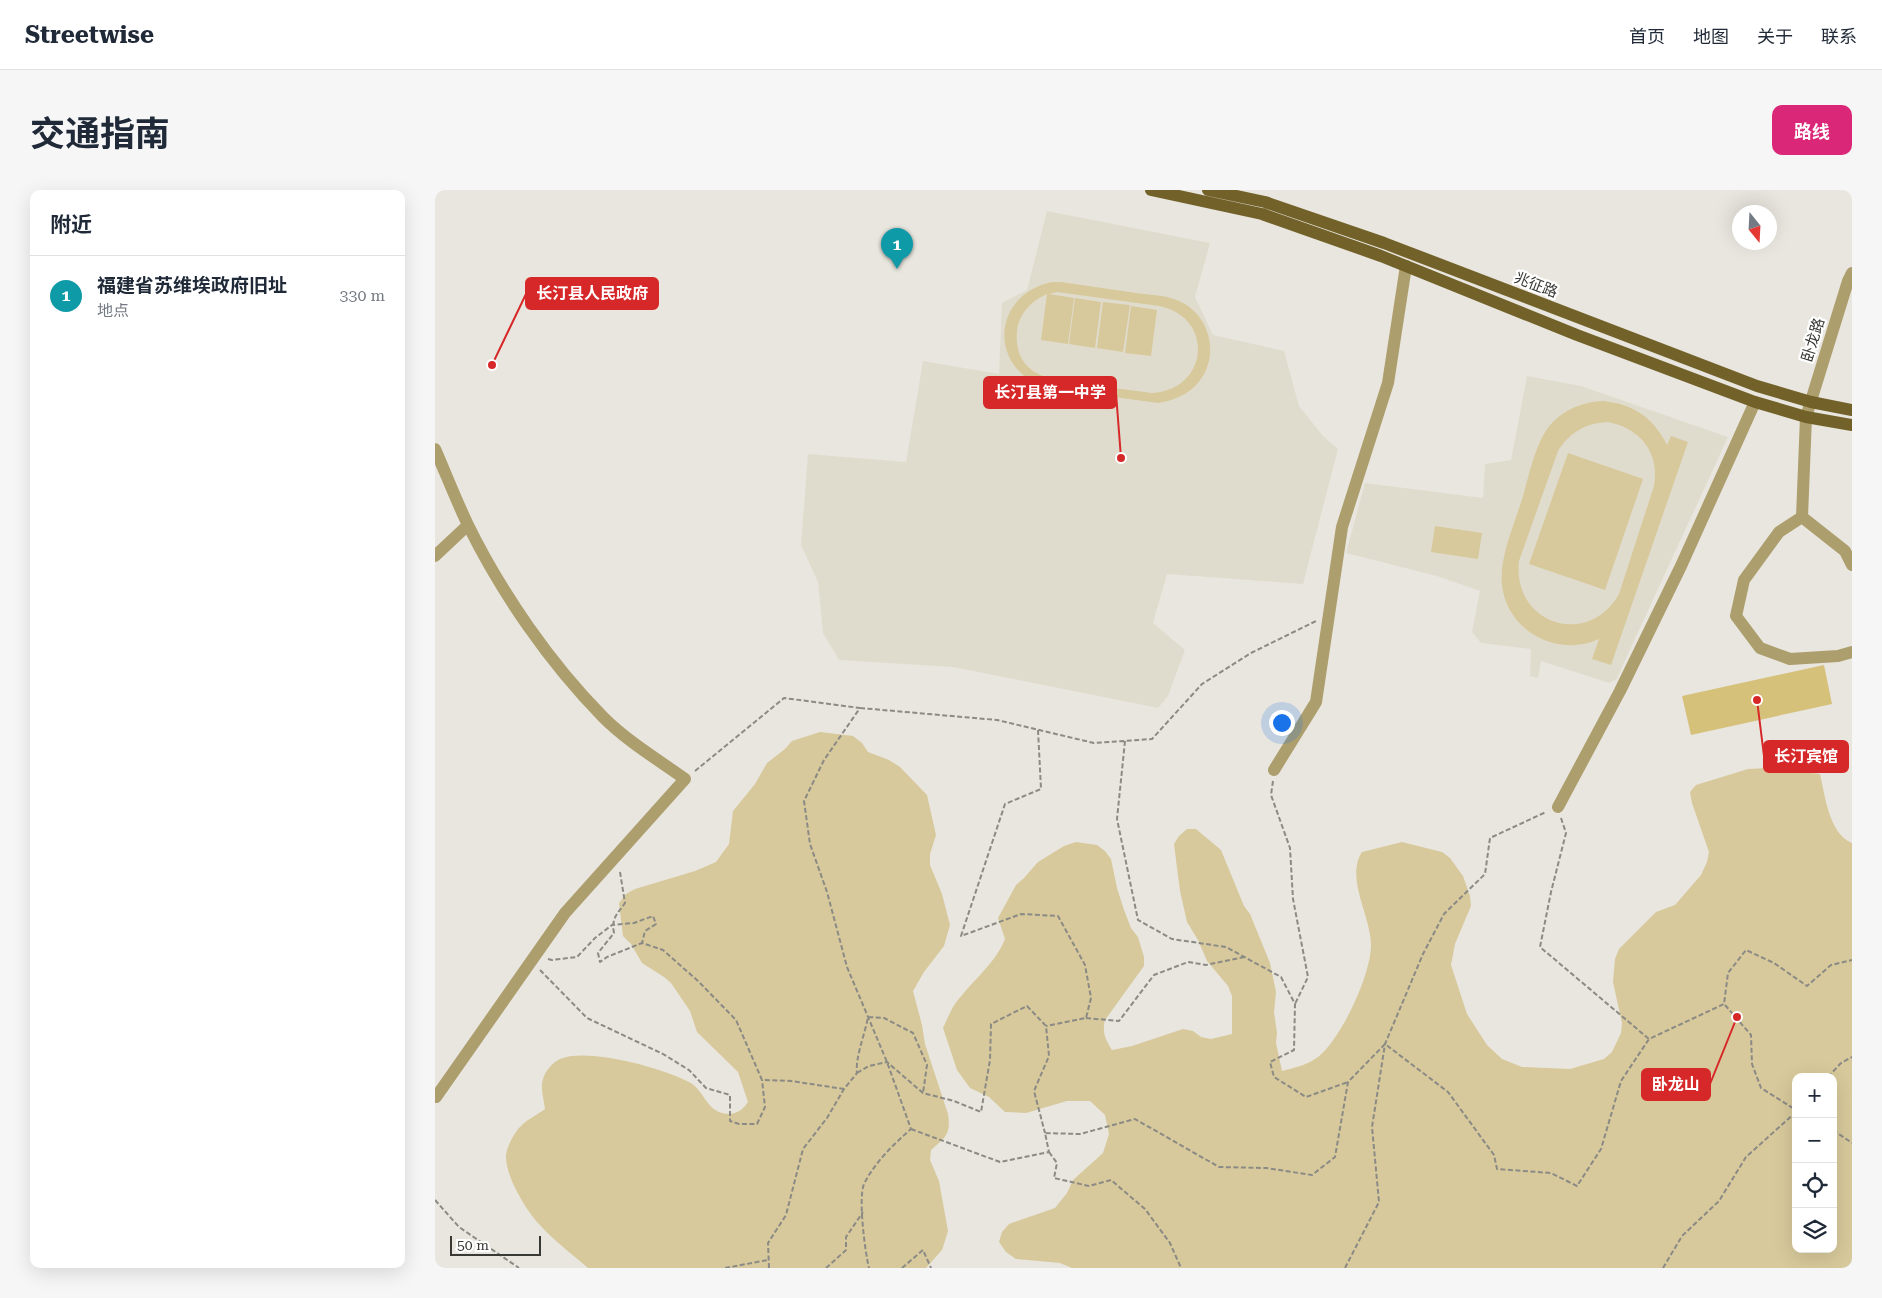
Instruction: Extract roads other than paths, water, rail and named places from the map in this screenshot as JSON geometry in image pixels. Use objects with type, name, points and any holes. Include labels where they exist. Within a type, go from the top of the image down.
[{"type":"main road","points":[[1151,190],[1262,214],[1406,266],[1577,335],[1755,402],[1807,417],[1852,425]]},
{"type":"main road","name":"兆征路","points":[[1208,190],[1265,202],[1375,240],[1757,386],[1811,402],[1852,410]]},
{"type":"street","points":[[1274,770],[1316,702],[1342,527],[1387,383],[1406,266]]},
{"type":"street","name":"卧龙路","points":[[1802,517],[1807,417],[1852,273]]},
{"type":"street","points":[[1557,807],[1619,690],[1681,566],[1755,402]]},
{"type":"street","points":[[435,449],[468,525],[499,581],[545,650],[603,717],[631,742],[685,779],[565,913],[436,1097]]},
{"type":"street","points":[[1852,565],[1845,551],[1802,517],[1779,532],[1744,580],[1736,616],[1760,648],[1791,659],[1838,656],[1852,652]]},
{"type":"street","points":[[435,556],[468,525]]},
{"type":"place","name":"福建省苏维埃政府旧址","points":[[897,269]]},
{"type":"place","name":"长汀县人民政府","points":[[492,365]]},
{"type":"place","name":"长汀县第一中学","points":[[1121,458]]},
{"type":"place","name":"长汀宾馆","points":[[1757,700]]},
{"type":"place","name":"卧龙山","points":[[1737,1017]]}]
